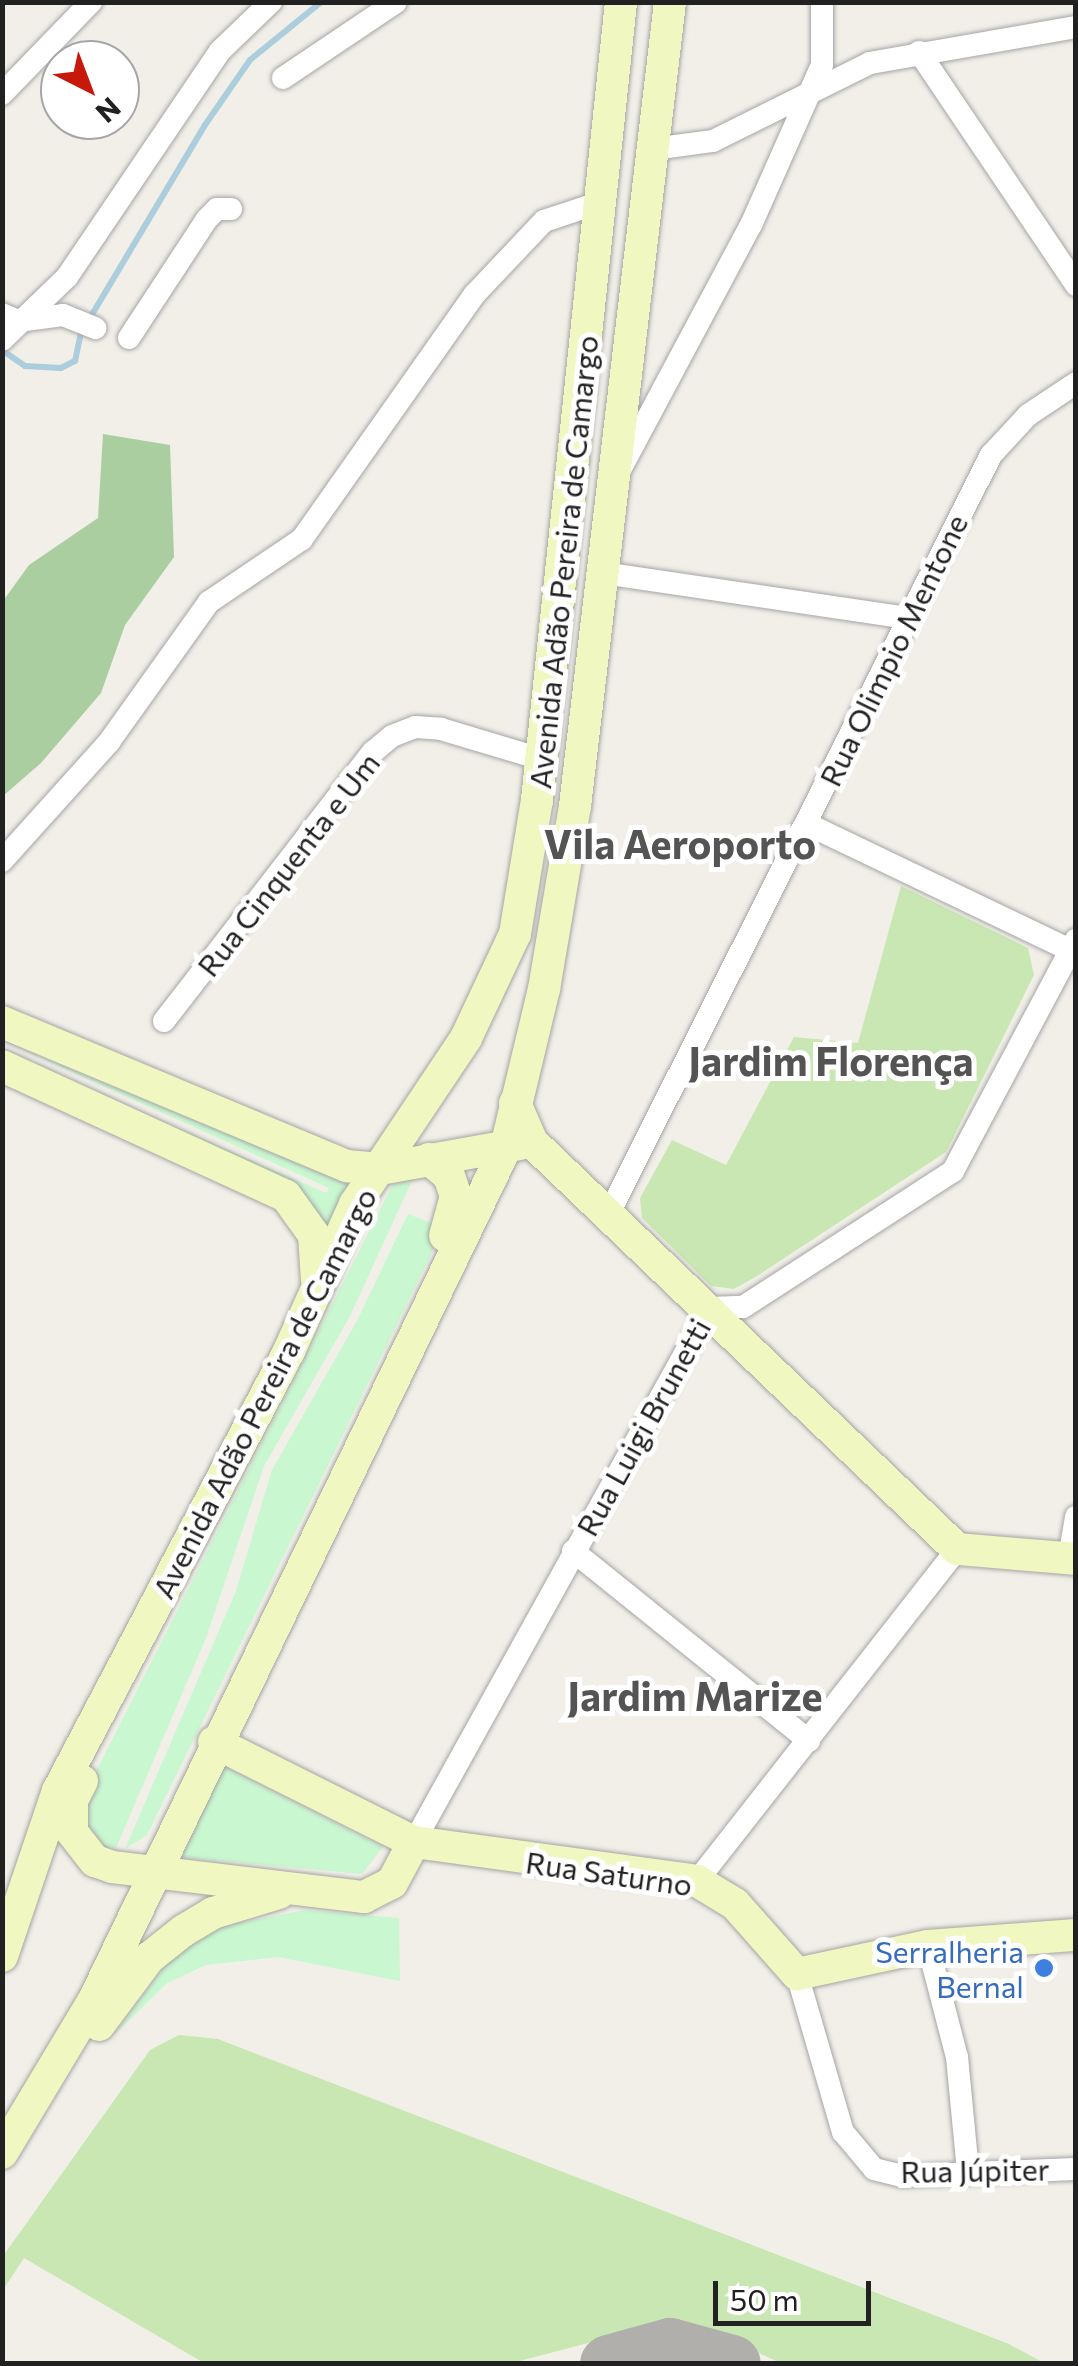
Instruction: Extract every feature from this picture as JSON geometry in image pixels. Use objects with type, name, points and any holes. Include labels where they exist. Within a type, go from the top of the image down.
[{"type":"main road","name":"Avenida Adão Pereira de Camargo","points":[[2,1956],[58,1791],[316,1295],[356,1204],[500,977],[524,897],[604,200],[621,2]]},
{"type":"main road","name":"Avenida Adão Pereira de Camargo","points":[[32,2111],[94,2000],[237,1694],[519,1144],[516,1103],[564,880],[670,2]]},
{"type":"main road","points":[[2,1022],[324,1160],[380,1169],[519,1144],[610,1213],[957,1549],[1072,1559]]},
{"type":"main road","points":[[2,1066],[286,1196],[314,1235],[316,1295]]},
{"type":"main road","points":[[324,1160],[367,1152],[407,1127]]},
{"type":"main road","points":[[237,1694],[273,1588],[456,1213],[449,1176],[429,1159]]},
{"type":"main road","points":[[183,1552],[159,1620],[72,1801],[72,1832],[80,1847],[112,1867],[364,1897],[392,1883],[398,1856],[379,1824]]},
{"type":"main road","name":"Rua Saturno","points":[[214,1742],[414,1842],[697,1881],[735,1904],[796,1974]]},
{"type":"main road","points":[[112,1867],[148,1852],[175,1823]]},
{"type":"main road","name":"Rua Luigi Brunetti","points":[[392,1883],[414,1842]]},
{"type":"main road","points":[[2,2154],[158,1950],[213,1913],[296,1889]]},
{"type":"main road","points":[[796,1974],[928,1946],[1076,1935]]},
{"type":"street","points":[[2,94],[84,10],[58,2]]},
{"type":"street","points":[[7,328],[68,277],[220,51],[271,2]]},
{"type":"street","points":[[284,78],[396,2]]},
{"type":"street","points":[[612,484],[751,225],[822,64],[822,2]]},
{"type":"street","points":[[653,149],[714,141],[856,68],[919,52],[1076,27]]},
{"type":"street","points":[[919,52],[1076,286]]},
{"type":"street","points":[[2,861],[110,742],[209,602],[302,539],[474,295],[544,221],[604,200]]},
{"type":"street","points":[[129,338],[207,219],[217,209],[231,210]]},
{"type":"street","points":[[7,328],[63,315],[96,328]]},
{"type":"street","name":"Rua Olimpio Mentone","points":[[610,1213],[991,455],[1028,414],[1076,383]]},
{"type":"street","points":[[625,384],[634,400],[661,396]]},
{"type":"street","points":[[603,573],[908,618]]},
{"type":"street","name":"Rua Cinquenta e Um","points":[[164,1020],[372,752],[392,736],[416,726],[441,729],[540,759]]},
{"type":"street","points":[[807,824],[1074,948]]},
{"type":"street","name":"Rua Luigi Brunetti","points":[[414,1842],[710,1308],[743,1307],[952,1171],[1074,948]]},
{"type":"street","points":[[1072,1559],[1076,1517]]},
{"type":"street","points":[[697,1881],[957,1549]]},
{"type":"street","points":[[574,1551],[809,1740]]},
{"type":"street","points":[[928,1946],[957,2057],[968,2172]]},
{"type":"street","name":"Rua Saturno","points":[[796,1974],[844,2132],[874,2169]]},
{"type":"street","name":"Rua Júpiter","points":[[874,2169],[902,2176],[1076,2168]]},
{"type":"green space","points":[[103,434],[170,445],[174,557],[125,625],[101,693],[41,763],[3,796],[3,601],[29,565],[98,518]]},
{"type":"green space","points":[[901,886],[1028,948],[1034,975],[946,1152],[757,1276],[734,1289],[711,1286],[642,1218],[640,1198],[672,1140],[726,1165],[794,1037],[858,1043]]},
{"type":"green space","points":[[3,1041],[346,1183],[351,1186],[330,1233],[301,1190],[280,1176],[3,1051],[326,1193],[329,1188]]},
{"type":"green space","points":[[415,1174],[350,1316],[264,1466],[206,1638],[116,1848],[103,1847],[89,1839],[82,1799],[393,1184]]},
{"type":"green space","points":[[408,1214],[444,1228],[147,1835],[125,1849],[236,1591],[272,1470],[358,1319]]},
{"type":"green space","points":[[221,1765],[383,1847],[362,1874],[179,1857]]},
{"type":"green space","points":[[305,1910],[399,1918],[400,1981],[278,1957],[206,1965],[167,1983],[114,2035],[167,1963],[192,1943],[219,1927]]},
{"type":"green space","points":[[179,2035],[218,2039],[1009,2344],[1044,2363],[781,2363],[694,2324],[645,2328],[512,2363],[204,2363],[24,2258],[3,2290],[3,2256],[150,2050]]},
{"type":"waterway","points":[[2,350],[25,366],[61,368],[75,361],[81,333],[205,125],[250,60],[321,2]]},
{"type":"taxiway","points":[[609,2364],[670,2347],[732,2364]]},
{"type":"place","name":"Serralheria Bernal","points":[[1044,1968]]},
{"type":"district","name":"Vila Aeroporto","points":[[680,843]]},
{"type":"district","name":"Jardim Florença","points":[[831,1060]]},
{"type":"district","name":"Jardim Marize","points":[[695,1695]]}]
